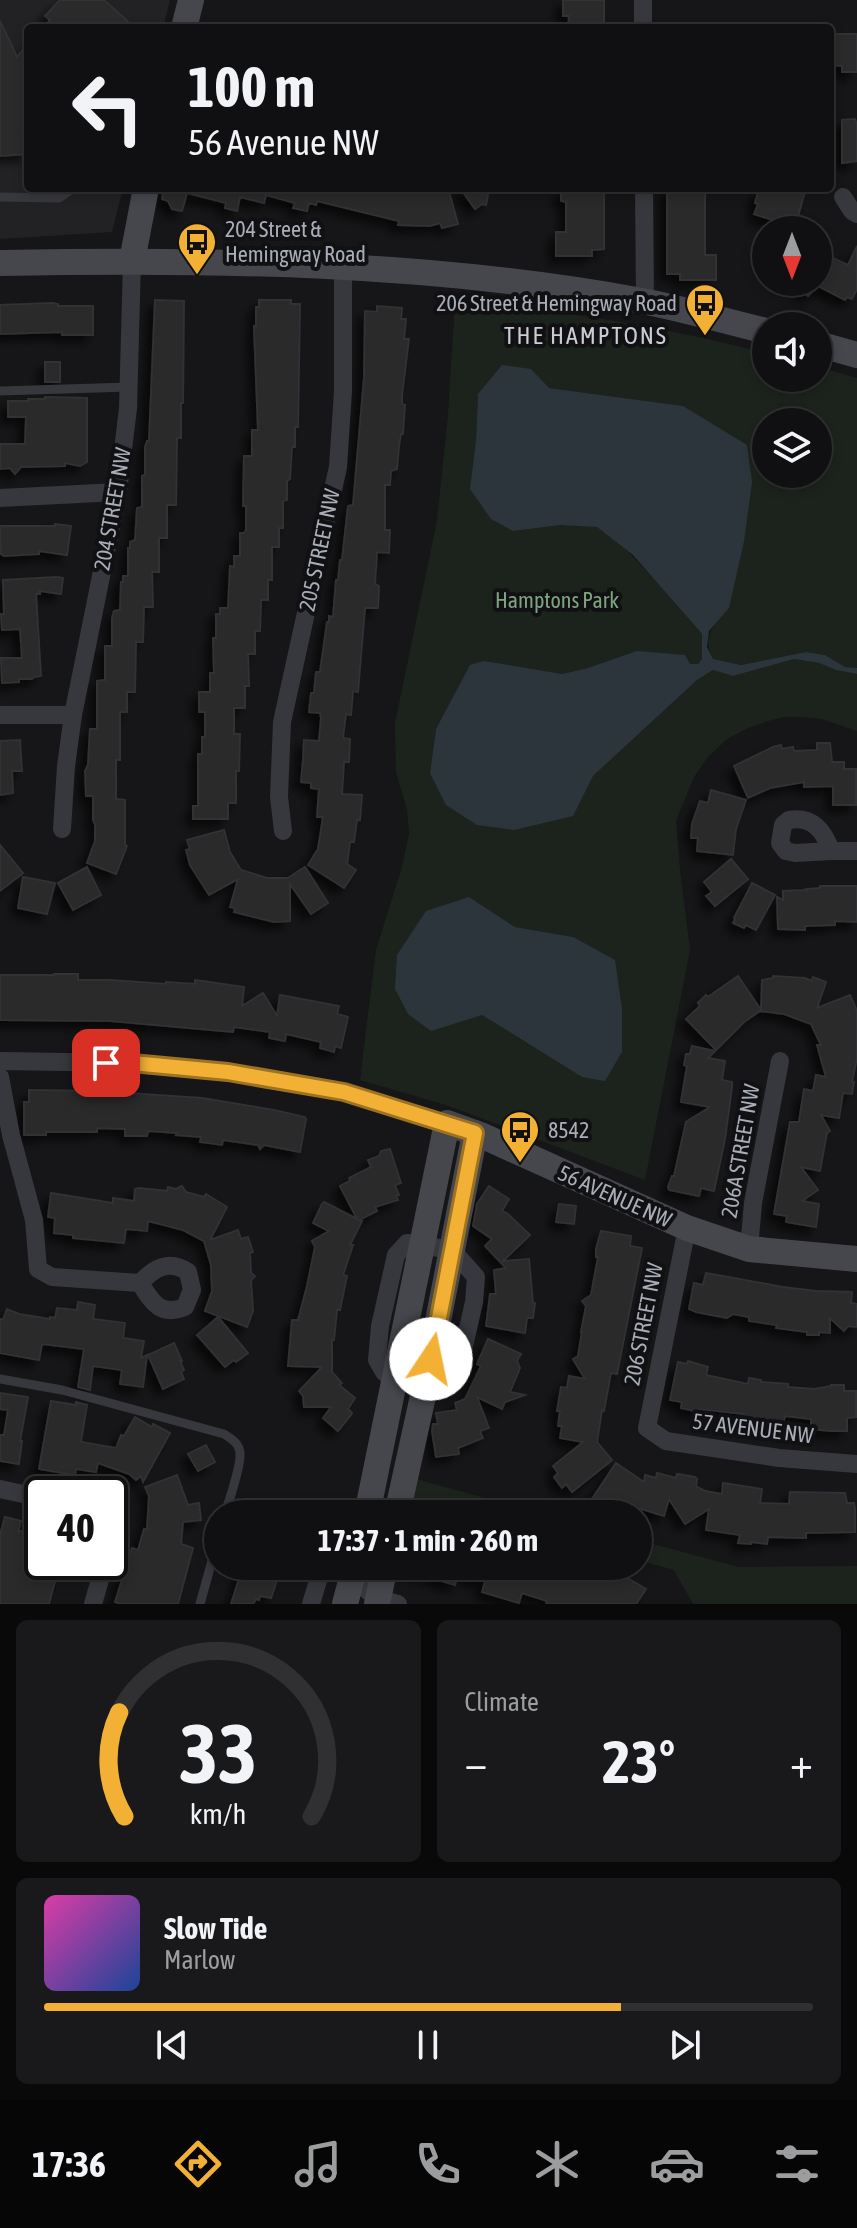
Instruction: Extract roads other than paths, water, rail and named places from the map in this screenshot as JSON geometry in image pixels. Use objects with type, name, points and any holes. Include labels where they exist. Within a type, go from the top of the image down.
[{"type":"street","points":[[185,24],[191,0]]},
{"type":"street","points":[[643,0],[643,24]]},
{"type":"street","name":"204 STREET NW","points":[[62,829],[73,715],[118,492],[128,408],[132,261],[145,192]]},
{"type":"street","points":[[644,192],[645,301]]},
{"type":"street","points":[[843,197],[857,214]]},
{"type":"street","points":[[0,263],[132,261],[343,267],[488,278],[645,301],[752,328]]},
{"type":"street","name":"205 STREET NW","points":[[283,831],[279,797],[282,722],[338,467],[343,391],[343,267]]},
{"type":"street","points":[[832,348],[857,355]]},
{"type":"street","points":[[0,498],[118,492]]},
{"type":"street","points":[[0,715],[73,715]]},
{"type":"street","points":[[831,851],[857,851]]},
{"type":"street","name":"56 AVENUE NW","points":[[0,1061],[132,1063],[228,1072],[344,1092],[475,1133],[687,1228],[749,1249],[857,1259]]},
{"type":"street","name":"206A STREET NW","points":[[749,1249],[753,1203],[780,1061]]},
{"type":"street","points":[[0,1077],[11,1135],[34,1220],[38,1269],[52,1277],[140,1283]]},
{"type":"street","points":[[370,1500],[447,1123]]},
{"type":"street","points":[[400,1500],[475,1133]]},
{"type":"street","name":"206 STREET NW","points":[[647,1428],[687,1228]]},
{"type":"street","points":[[423,1245],[452,1250]]},
{"type":"street","points":[[396,1381],[425,1387]]},
{"type":"street","name":"57 AVENUE NW","points":[[647,1428],[666,1441],[779,1458],[857,1464]]},
{"type":"street","points":[[0,1491],[24,1495]]},
{"type":"street","points":[[93,1604],[100,1580]]},
{"type":"street","points":[[311,1604],[318,1580]]},
{"type":"street","points":[[345,1604],[352,1580]]},
{"type":"street","points":[[363,1580],[384,1602]]},
{"type":"street","points":[[384,1602],[385,1580]]},
{"type":"lane","points":[[0,197],[59,198],[68,192]]},
{"type":"lane","points":[[0,391],[129,387]]},
{"type":"lane","points":[[0,1379],[62,1390],[224,1434],[237,1444],[241,1456],[229,1500]]},
{"type":"lane","points":[[200,1604],[207,1580]]},
{"type":"place","name":"204 Street & Hemingway Road","points":[[197,276]]},
{"type":"place","name":"206 Street & Hemingway Road","points":[[705,337]]},
{"type":"place","name":"8542","points":[[520,1164]]},
{"type":"district","name":"THE HAMPTONS","points":[[586,336]]},
{"type":"park label","name":"Hamptons Park","points":[[557,600]]}]
